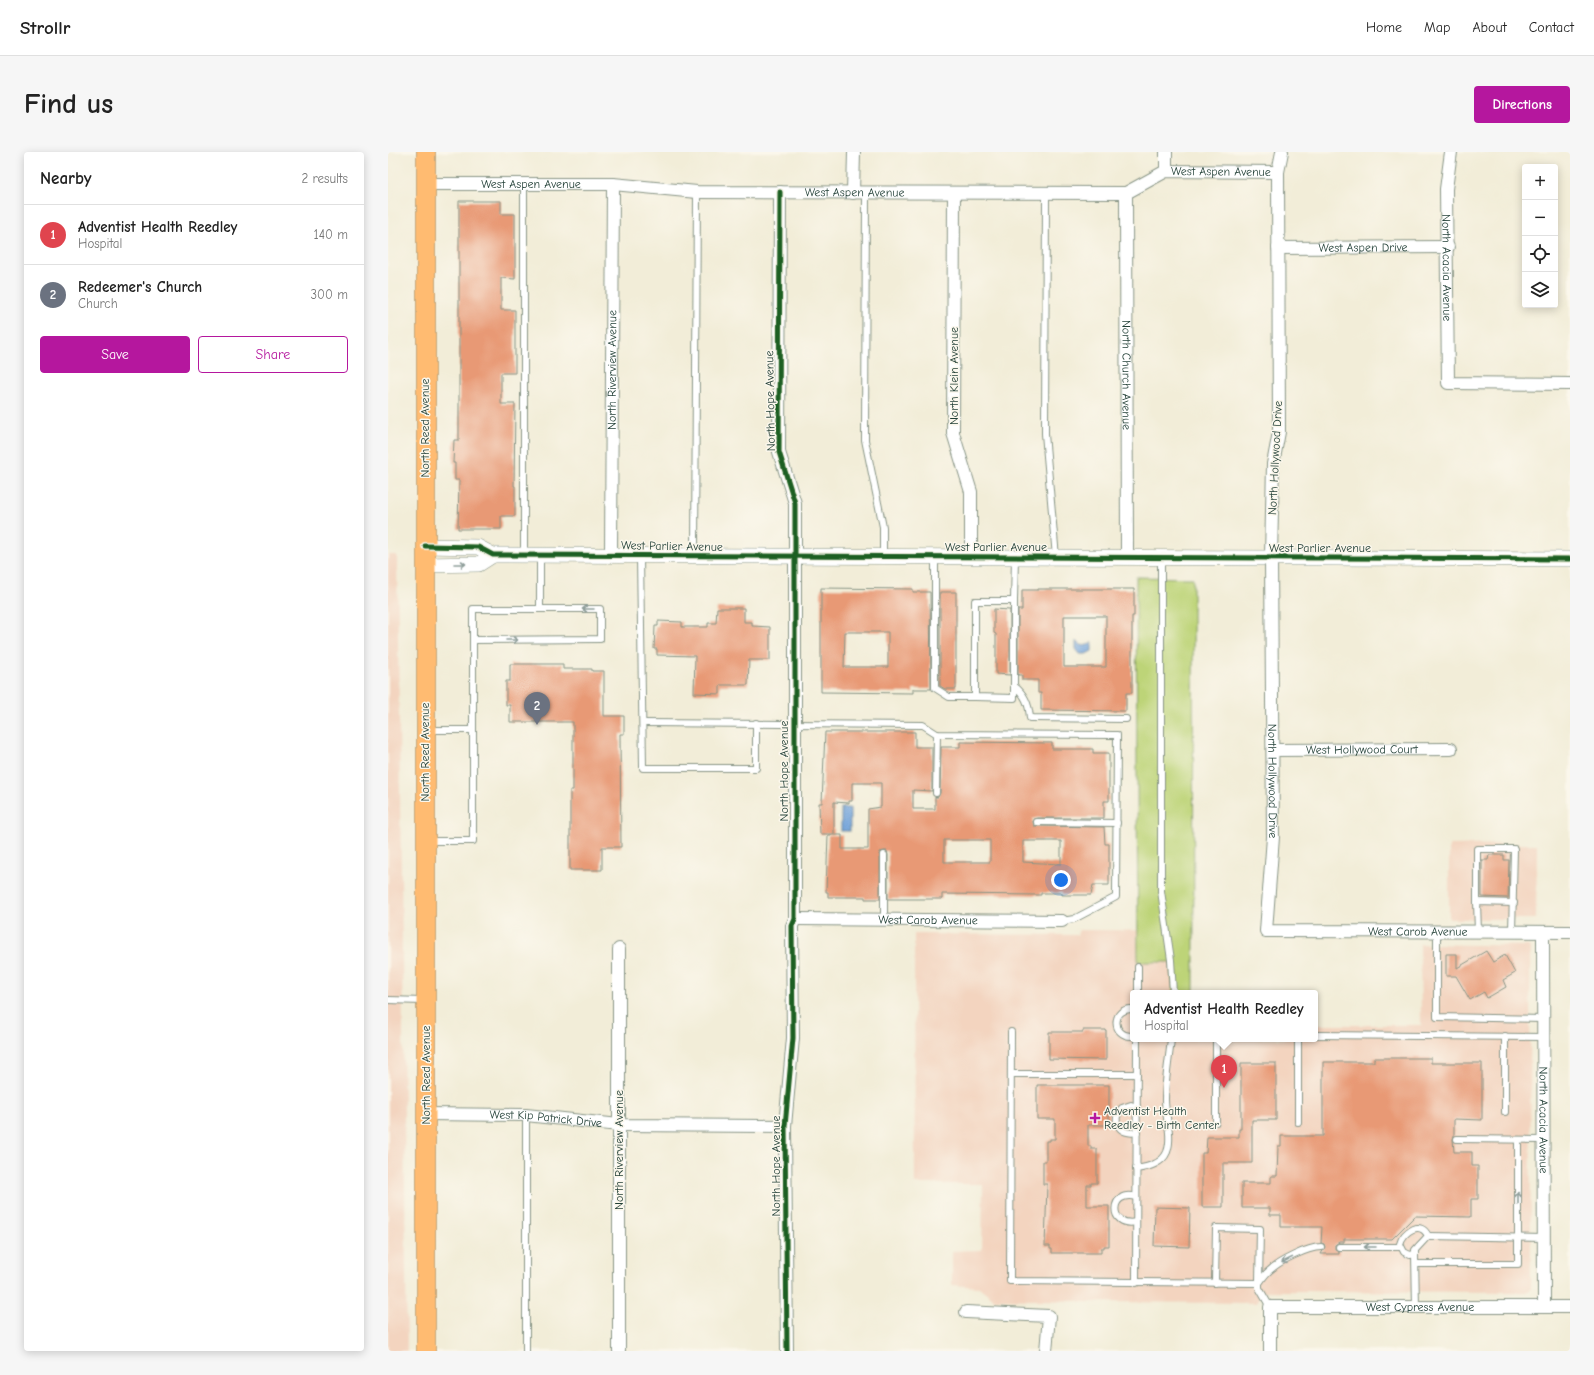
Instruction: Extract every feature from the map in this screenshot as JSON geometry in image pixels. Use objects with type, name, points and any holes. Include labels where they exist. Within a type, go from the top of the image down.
[{"type":"main road","name":"North Reed Avenue","points":[[426,152],[426,1351]]},
{"type":"street","points":[[853,193],[854,152]]},
{"type":"street","points":[[1166,152],[1166,171]]},
{"type":"street","name":"North Hollywood Drive","points":[[1266,931],[1273,837],[1271,557],[1272,464],[1279,432],[1278,172],[1282,152]]},
{"type":"street","name":"North Acacia Avenue","points":[[1451,152],[1446,189],[1448,247],[1448,383],[1570,384]]},
{"type":"street","name":"West Aspen Avenue","points":[[425,184],[613,184],[697,192],[1126,193],[1166,171],[1278,172]]},
{"type":"street","name":"North Riverview Avenue","points":[[611,556],[613,184]]},
{"type":"street","name":"North Hope Avenue","points":[[780,192],[779,452],[795,503],[796,557],[794,919],[792,926],[793,1038],[785,1126],[787,1351]]},
{"type":"street","name":"North Klein Avenue","points":[[954,193],[953,433],[971,492],[971,557]]},
{"type":"street","name":"North Church Avenue","points":[[1126,193],[1127,557]]},
{"type":"street","name":"West Aspen Drive","points":[[1278,248],[1448,247]]},
{"type":"street","name":"West Parlier Avenue","points":[[425,555],[478,547],[493,555],[796,557],[1271,557],[1570,560]]},
{"type":"street","name":"West Hollywood Court","points":[[1273,750],[1451,749]]},
{"type":"street","name":"West Carob Avenue","points":[[794,919],[1062,921]]},
{"type":"street","name":"West Carob Avenue","points":[[1266,931],[1570,932]]},
{"type":"street","name":"North Acacia Avenue","points":[[1543,932],[1544,1307]]},
{"type":"street","name":"North Riverview Avenue","points":[[619,949],[619,1351]]},
{"type":"street","name":"West Kip Patrick Drive","points":[[426,1114],[526,1115],[619,1125],[785,1126]]},
{"type":"street","points":[[1270,1307],[1270,1351]]},
{"type":"street","name":"West Cypress Avenue","points":[[1270,1307],[1570,1307]]},
{"type":"street","points":[[966,1312],[1049,1316],[1046,1351]]},
{"type":"lane","points":[[524,184],[524,555]]},
{"type":"lane","points":[[695,556],[697,192]]},
{"type":"lane","points":[[866,193],[865,440],[883,527],[883,557]]},
{"type":"lane","points":[[1046,194],[1045,434],[1056,557]]},
{"type":"lane","points":[[540,555],[540,609]]},
{"type":"lane","points":[[640,556],[643,768],[756,768],[756,723]]},
{"type":"lane","points":[[935,557],[935,688],[949,697],[1026,698]]},
{"type":"lane","points":[[1014,698],[1015,557]]},
{"type":"lane","points":[[1161,557],[1162,890],[1171,960],[1173,990]]},
{"type":"lane","points":[[975,697],[975,601],[1014,601]]},
{"type":"lane","points":[[426,841],[473,841],[473,640],[473,609],[600,609],[600,639],[473,640]]},
{"type":"lane","points":[[1014,686],[1026,698],[1030,718],[1126,719]]},
{"type":"lane","points":[[643,723],[756,723],[794,725],[923,726],[936,734],[1117,735],[1116,897],[1074,919],[1062,921]]},
{"type":"lane","points":[[425,730],[473,730]]},
{"type":"lane","points":[[936,734],[936,793]]},
{"type":"lane","points":[[1037,822],[1117,823]]},
{"type":"lane","points":[[1478,932],[1477,849],[1514,849],[1514,903],[1512,932]]},
{"type":"lane","points":[[884,855],[884,920]]},
{"type":"lane","points":[[1477,902],[1514,903]]},
{"type":"lane","points":[[1437,932],[1437,1017],[1543,1019]]},
{"type":"lane","points":[[1138,967],[1138,990]]},
{"type":"lane","points":[[388,1000],[425,1001]]},
{"type":"lane","points":[[1130,1009],[1126,1009],[1119,1015],[1117,1025],[1121,1033],[1125,1036],[1130,1036]]},
{"type":"lane","points":[[1011,1032],[1010,1281],[1259,1284]]},
{"type":"lane","points":[[1318,1035],[1543,1036]]},
{"type":"lane","points":[[1505,1036],[1505,1112]]},
{"type":"lane","points":[[1136,1283],[1137,1042]]},
{"type":"lane","points":[[1136,1169],[1156,1164],[1167,1152],[1169,1134],[1165,1111],[1165,1092],[1171,1042]]},
{"type":"lane","points":[[1216,1042],[1216,1122]]},
{"type":"lane","points":[[1298,1042],[1298,1122]]},
{"type":"lane","points":[[1011,1074],[1137,1074]]},
{"type":"lane","points":[[1137,1107],[1131,1105],[1122,1108],[1116,1116],[1116,1121],[1121,1130],[1131,1133],[1137,1132]]},
{"type":"lane","points":[[526,1115],[526,1351]]},
{"type":"lane","points":[[1457,1139],[1544,1140]]},
{"type":"lane","points":[[1416,1264],[1518,1264],[1518,1140]]},
{"type":"lane","points":[[1136,1197],[1130,1195],[1121,1198],[1115,1206],[1115,1211],[1120,1219],[1124,1222],[1136,1222]]},
{"type":"lane","points":[[1215,1283],[1216,1228],[1260,1229],[1259,1288],[1270,1307]]},
{"type":"lane","points":[[1415,1254],[1406,1254],[1401,1247],[1402,1238],[1414,1228],[1424,1229],[1428,1236]]},
{"type":"lane","points":[[1416,1307],[1415,1250],[1428,1236],[1544,1238]]},
{"type":"lane","points":[[1259,1284],[1269,1270],[1276,1265],[1306,1251],[1321,1247]]},
{"type":"lane","points":[[1339,1247],[1401,1247]]},
{"type":"shaded area","points":[[388,555],[397,555],[407,1351],[388,1351]]},
{"type":"shaded area","points":[[1537,844],[1536,919],[1449,919],[1449,845]]},
{"type":"shaded area","points":[[1079,930],[1193,931],[1193,990],[1130,990],[1130,1042],[1318,1042],[1318,1025],[1421,1025],[1420,944],[1529,946],[1530,1290],[1526,1292],[1267,1291],[1259,1297],[1257,1303],[1080,1302],[994,1299],[979,1287],[952,1285],[952,1251],[982,1250],[983,1184],[915,1184],[914,934],[1077,935]]},
{"type":"green space","points":[[1136,577],[1193,578],[1194,990],[1173,990],[1171,962],[1138,962]]},
{"type":"water","points":[[1076,641],[1084,646],[1092,641],[1092,651],[1086,654],[1080,654],[1076,649]]},
{"type":"water","points":[[841,808],[850,808],[850,831],[841,831]]},
{"type":"building","points":[[459,201],[501,201],[501,214],[515,214],[515,279],[501,278],[501,310],[515,310],[515,373],[501,373],[501,404],[515,404],[515,516],[501,516],[501,529],[458,529],[459,480],[455,480],[455,463],[453,463],[454,440],[459,440]]},
{"type":"building","points":[[821,588],[913,589],[913,592],[930,592],[931,689],[913,689],[913,693],[821,692]],"holes":[[[845,632],[888,632],[888,667],[844,667]]]},
{"type":"building","points":[[1134,589],[1134,616],[1132,616],[1132,693],[1126,693],[1126,711],[1041,710],[1041,693],[1038,693],[1038,680],[1022,680],[1022,675],[1018,675],[1018,610],[1022,610],[1022,590]],"holes":[[[1064,616],[1106,616],[1106,667],[1064,667]]]},
{"type":"building","points":[[940,592],[956,592],[956,689],[945,689],[940,686]]},
{"type":"building","points":[[717,608],[744,608],[744,622],[752,622],[752,626],[770,627],[770,660],[749,660],[748,685],[720,685],[720,694],[694,693],[695,656],[657,655],[657,649],[654,649],[655,626],[658,626],[658,621],[682,622],[682,627],[708,627],[708,623],[716,623]]},
{"type":"building","points":[[994,609],[1010,610],[1010,675],[996,674],[996,634],[994,633]]},
{"type":"building","points":[[510,664],[563,664],[563,669],[592,669],[592,671],[604,671],[604,716],[624,716],[624,734],[620,734],[621,847],[602,847],[602,870],[570,870],[570,790],[573,790],[573,722],[510,722],[510,705],[506,705],[506,681],[510,681]]},
{"type":"building","points":[[825,732],[915,732],[915,747],[932,747],[932,791],[913,790],[913,809],[935,809],[935,797],[938,797],[940,793],[941,747],[960,747],[960,742],[1052,743],[1052,749],[1093,749],[1093,753],[1109,753],[1109,801],[1104,801],[1104,818],[1037,818],[1033,819],[1033,822],[1034,826],[1104,827],[1105,844],[1109,844],[1109,885],[1093,885],[1091,895],[1062,895],[1062,893],[1041,893],[1041,895],[942,894],[942,899],[888,899],[888,855],[887,851],[884,851],[880,852],[880,899],[865,899],[865,897],[828,897],[828,892],[826,892],[828,835],[842,835],[842,849],[868,849],[868,809],[881,807],[881,783],[852,783],[852,801],[849,801],[849,803],[834,802],[834,834],[820,834],[819,803],[822,803]],"holes":[[[944,840],[990,840],[990,862],[944,862]],[[1023,841],[1061,841],[1061,864],[1023,862]]]},
{"type":"building","points":[[1489,855],[1504,855],[1504,860],[1509,860],[1508,898],[1482,897],[1482,860],[1488,860]]},
{"type":"building","points":[[1486,951],[1493,962],[1505,955],[1515,973],[1503,980],[1506,987],[1487,998],[1484,992],[1470,1000],[1456,976],[1446,976],[1446,954],[1457,954],[1457,968]]},
{"type":"building","points":[[1083,1030],[1106,1030],[1106,1060],[1049,1059],[1049,1032],[1083,1032]]},
{"type":"building","points":[[1374,1058],[1431,1058],[1431,1063],[1482,1063],[1482,1120],[1454,1119],[1453,1139],[1454,1152],[1472,1152],[1472,1166],[1478,1166],[1478,1199],[1471,1199],[1471,1217],[1415,1216],[1392,1239],[1344,1239],[1344,1242],[1339,1242],[1335,1245],[1335,1249],[1339,1251],[1339,1254],[1321,1254],[1325,1247],[1324,1244],[1321,1243],[1322,1227],[1281,1227],[1281,1215],[1270,1215],[1270,1208],[1242,1208],[1242,1183],[1271,1183],[1271,1176],[1277,1176],[1278,1146],[1281,1146],[1281,1136],[1323,1136],[1323,1062],[1374,1062]]},
{"type":"building","points":[[1241,1063],[1276,1063],[1276,1120],[1252,1120],[1252,1163],[1223,1163],[1223,1207],[1202,1207],[1202,1153],[1206,1153],[1207,1137],[1239,1137],[1239,1129],[1241,1129]]},
{"type":"building","points":[[1037,1085],[1109,1085],[1109,1125],[1088,1125],[1088,1146],[1091,1146],[1091,1149],[1097,1149],[1097,1183],[1087,1185],[1087,1206],[1109,1206],[1109,1246],[1104,1246],[1104,1248],[1101,1248],[1101,1253],[1052,1253],[1050,1246],[1045,1246],[1047,1184],[1043,1184],[1043,1161],[1046,1161],[1046,1141],[1055,1139],[1055,1119],[1037,1119]]},
{"type":"building","points":[[1155,1207],[1190,1208],[1189,1247],[1154,1246]]},
{"type":"cycle path","points":[[780,192],[779,452],[795,503],[795,919],[792,926],[793,1038],[785,1126],[787,1351]]},
{"type":"cycle path","points":[[425,546],[478,547],[493,555],[1570,559]]},
{"type":"place","name":"Redeemer's Church","points":[[537,725]]},
{"type":"place","name":"Adventist Health Reedley","points":[[1224,1088]]},
{"type":"place","name":"Adventist Health Reedley - Birth Center","points":[[1095,1118]]}]
